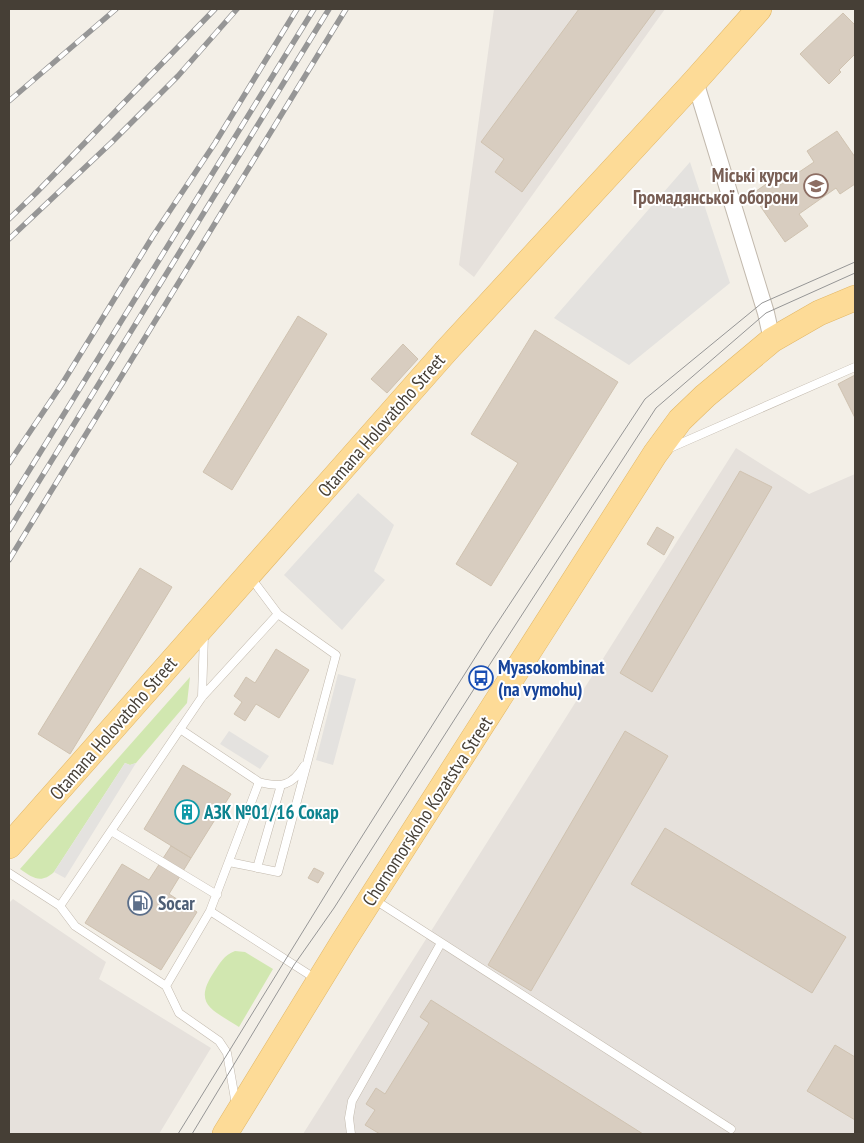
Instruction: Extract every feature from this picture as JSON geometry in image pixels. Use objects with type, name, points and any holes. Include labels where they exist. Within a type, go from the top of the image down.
[{"type":"main road","name":"Otamana Holovatoho Street","points":[[9,846],[446,350],[695,81],[759,9]]},
{"type":"main road","name":"Chornomorskoho Kozatstva Street","points":[[231,1124],[371,898],[655,454],[680,420],[705,396],[772,340],[819,314],[855,298]]},
{"type":"street","points":[[695,81],[766,313],[772,340]]},
{"type":"lane","points":[[655,454],[855,367]]},
{"type":"lane","points":[[229,862],[278,872],[336,655],[278,614],[248,575]]},
{"type":"lane","points":[[60,906],[202,697],[278,614]]},
{"type":"lane","points":[[202,697],[204,625]]},
{"type":"lane","points":[[180,729],[259,782],[270,785],[281,785],[291,782],[300,774],[308,761]]},
{"type":"lane","points":[[166,986],[210,911],[259,782]]},
{"type":"lane","points":[[257,868],[281,785]]},
{"type":"lane","points":[[111,830],[217,895]]},
{"type":"lane","points":[[9,873],[60,906],[75,926],[166,986],[179,1013],[219,1041],[224,1047],[229,1061],[231,1124]]},
{"type":"lane","points":[[371,898],[730,1129]]},
{"type":"lane","points":[[210,911],[319,981]]},
{"type":"lane","points":[[350,1134],[349,1118],[352,1102],[441,943]]},
{"type":"shaded area","points":[[494,9],[665,9],[474,277],[459,265]]},
{"type":"shaded area","points":[[690,162],[730,283],[629,365],[554,318]]},
{"type":"shaded area","points":[[736,448],[809,494],[855,474],[855,1134],[303,1134]]},
{"type":"shaded area","points":[[358,493],[394,525],[374,571],[385,580],[342,630],[284,575]]},
{"type":"shaded area","points":[[338,674],[356,679],[333,765],[316,760]]},
{"type":"shaded area","points":[[229,731],[269,756],[260,769],[220,744]]},
{"type":"shaded area","points":[[125,763],[130,765],[136,763],[65,878],[54,872]]},
{"type":"shaded area","points":[[13,899],[106,962],[99,979],[211,1048],[159,1134],[9,1134],[9,903]]},
{"type":"green space","points":[[190,677],[187,703],[136,763],[130,765],[125,763],[54,872],[41,879],[29,875],[20,869]]},
{"type":"green space","points":[[235,951],[245,952],[273,969],[239,1027],[214,1011],[208,1006],[205,999],[208,983],[220,962]]},
{"type":"building","points":[[579,9],[656,9],[522,192],[495,172],[504,159],[481,142]]},
{"type":"building","points":[[843,13],[855,25],[855,54],[839,70],[841,72],[829,84],[800,54]]},
{"type":"building","name":"Міські курси Громадянської оборони","points":[[837,131],[855,157],[855,184],[840,194],[836,188],[799,214],[808,226],[785,242],[752,194],[772,180],[777,187],[814,162],[807,151]]},
{"type":"building","points":[[298,316],[327,334],[232,490],[203,472]]},
{"type":"building","points":[[535,330],[618,382],[491,586],[456,564],[518,463],[471,434]]},
{"type":"building","points":[[403,344],[418,359],[387,393],[371,379]]},
{"type":"building","points":[[855,375],[855,418],[838,384]]},
{"type":"building","points":[[740,471],[772,487],[652,692],[620,673]]},
{"type":"building","points":[[657,527],[674,537],[664,555],[647,544]]},
{"type":"building","points":[[140,568],[172,587],[70,754],[38,734]]},
{"type":"building","points":[[276,649],[309,670],[279,718],[256,704],[245,721],[234,714],[242,702],[234,696],[246,677],[255,683]]},
{"type":"building","points":[[625,731],[668,756],[531,991],[488,965]]},
{"type":"building","name":"АЗК №01/16 Сокар","points":[[183,765],[231,794],[191,858],[144,829]]},
{"type":"building","points":[[665,828],[846,937],[812,993],[631,884]]},
{"type":"building","name":"Socar","points":[[171,846],[191,858],[169,894],[197,912],[161,970],[85,923],[122,864],[149,880]]},
{"type":"building","points":[[314,868],[324,873],[318,883],[308,878]]},
{"type":"building","points":[[431,1000],[643,1134],[380,1134],[365,1125],[375,1110],[366,1104],[376,1088],[385,1094],[429,1023],[420,1017]]},
{"type":"building","points":[[835,1045],[855,1057],[855,1120],[807,1091]]},
{"type":"tram line","points":[[178,1134],[342,868],[490,634],[645,399],[762,303],[855,262]]},
{"type":"tram line","points":[[192,1134],[294,965],[334,908],[656,408],[766,313],[855,273]]},
{"type":"railway","points":[[9,101],[116,9]]},
{"type":"railway","points":[[9,219],[215,9]]},
{"type":"railway","points":[[9,239],[112,142],[178,76],[237,9]]},
{"type":"railway","points":[[9,463],[62,384],[153,236],[215,143],[297,9]]},
{"type":"railway","points":[[9,503],[314,9]]},
{"type":"railway","points":[[9,530],[329,9]]},
{"type":"railway","points":[[9,560],[346,9]]},
{"type":"place","name":"Міські курси Громадянської оборони","points":[[816,186]]},
{"type":"place","name":"Myasokombinat (na vymohu)","points":[[481,678]]},
{"type":"place","name":"АЗК №01/16 Сокар","points":[[187,812]]},
{"type":"place","name":"Socar","points":[[140,903]]}]
